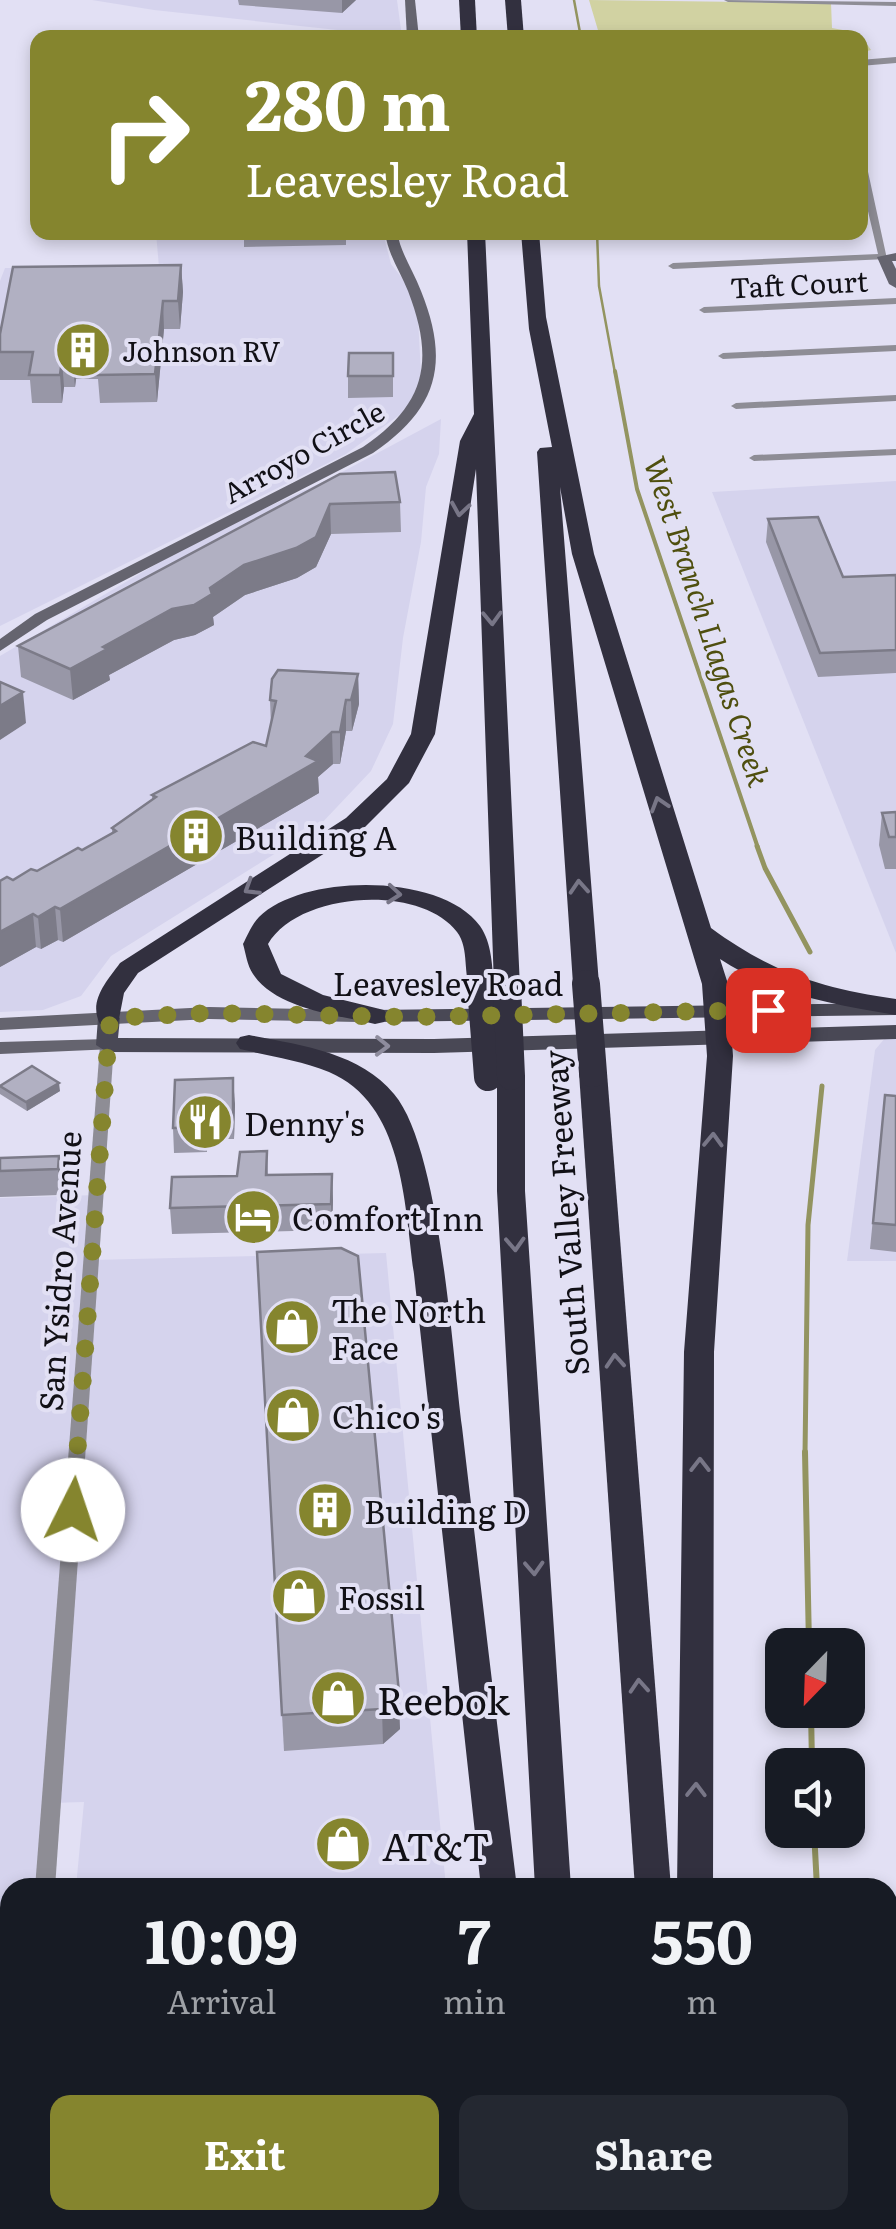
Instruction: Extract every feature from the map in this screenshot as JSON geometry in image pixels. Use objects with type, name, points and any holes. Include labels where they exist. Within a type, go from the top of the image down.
[{"type":"highway","points":[[467,0],[468,30]]},
{"type":"highway","points":[[513,0],[515,30]]},
{"type":"highway","points":[[476,240],[484,415],[494,987]]},
{"type":"highway","name":"South Valley Freeway","points":[[531,240],[653,1878]]},
{"type":"highway","points":[[536,312],[583,554],[715,984],[719,1025],[700,1352],[695,1878]]},
{"type":"highway","points":[[110,1018],[111,993],[129,968],[355,823],[406,772],[427,718],[470,441],[484,415]]},
{"type":"highway","points":[[374,1016],[310,999],[276,983],[261,969],[257,947],[263,930],[278,914],[303,901],[334,894],[365,892],[420,898],[449,910],[468,928],[494,987]]},
{"type":"highway","points":[[698,931],[768,978],[798,990],[896,1008]]},
{"type":"highway","name":"South Valley Freeway","points":[[494,987],[512,1191],[553,1878]]},
{"type":"highway","points":[[250,1043],[332,1064],[362,1078],[385,1099],[398,1120],[425,1251],[498,1878]]},
{"type":"main road","name":"Leavesley Road","points":[[107,1044],[434,1046],[896,1008]]},
{"type":"main road","name":"Leavesley Road","points":[[374,1016],[896,1032]]},
{"type":"main road","name":"San Ysidro Avenue","points":[[107,1044],[110,1018]]},
{"type":"street","points":[[410,0],[412,30]]},
{"type":"street","points":[[728,0],[895,4],[896,16]]},
{"type":"street","points":[[868,62],[896,60]]},
{"type":"street","points":[[868,184],[896,284]]},
{"type":"street","name":"Arroyo Circle","points":[[0,646],[41,617],[368,450],[408,422],[432,376],[420,306],[396,262],[392,240]]},
{"type":"street","points":[[673,266],[890,257]]},
{"type":"street","name":"Taft Court","points":[[704,310],[896,301]]},
{"type":"street","points":[[723,356],[896,348]]},
{"type":"street","points":[[736,406],[896,398]]},
{"type":"street","points":[[754,458],[896,452]]},
{"type":"street","name":"Arroyo Circle","points":[[0,630],[41,617]]},
{"type":"street","name":"Leavesley Road","points":[[0,1024],[209,1013],[374,1016]]},
{"type":"street","name":"Leavesley Road","points":[[0,1048],[107,1044]]},
{"type":"street","name":"San Ysidro Avenue","points":[[46,1878],[107,1044]]},
{"type":"shaded area","points":[[92,0],[397,0],[401,30],[338,30]]},
{"type":"shaded area","points":[[157,240],[385,240],[391,264],[417,297],[421,375],[409,408],[346,454],[0,626],[0,281],[5,268],[159,267]]},
{"type":"shaded area","points":[[441,419],[439,454],[426,487],[393,724],[371,771],[319,826],[111,956],[81,996],[43,1010],[0,1012],[0,656],[204,536],[329,479]]},
{"type":"shaded area","points":[[896,481],[896,953],[712,492]]},
{"type":"shaded area","points":[[896,1025],[896,1261],[847,1261],[875,1050]]},
{"type":"shaded area","points":[[96,1195],[92,1260],[386,1253],[445,1878],[77,1878],[84,1802],[51,1803],[46,1878],[0,1878],[0,1198]]},
{"type":"green space","points":[[589,0],[831,3],[832,28],[843,30],[598,30]]},
{"type":"building","name":"Johnson RV","points":[[181,265],[178,301],[163,301],[155,374],[98,375],[101,351],[74,351],[72,359],[62,359],[60,375],[29,375],[33,352],[0,352],[13,267]]},
{"type":"building","points":[[349,353],[393,353],[393,376],[348,376]]},
{"type":"building","points":[[395,472],[400,502],[330,504],[316,537],[296,548],[244,565],[210,588],[212,594],[194,605],[172,609],[70,669],[18,646],[340,474]]},
{"type":"building","points":[[818,517],[843,577],[896,575],[896,650],[820,653],[768,519]]},
{"type":"building","points":[[278,670],[358,674],[351,700],[346,700],[340,732],[332,732],[306,756],[318,761],[60,909],[55,907],[38,917],[33,914],[0,932],[0,881],[7,877],[13,880],[31,869],[37,871],[78,848],[82,850],[116,831],[112,828],[156,797],[152,795],[253,742],[266,746],[276,701],[270,700],[272,679]]},
{"type":"building","points":[[0,682],[23,692],[0,706]]},
{"type":"building","points":[[896,812],[896,837],[889,837],[882,813]]},
{"type":"building","points":[[32,1066],[59,1083],[26,1102],[0,1086]]},
{"type":"building","points":[[233,1078],[233,1113],[205,1114],[205,1127],[173,1128],[175,1080]]},
{"type":"building","points":[[885,1095],[896,1096],[896,1225],[873,1223]]},
{"type":"building","points":[[267,1151],[266,1175],[332,1174],[331,1204],[170,1208],[172,1177],[237,1176],[240,1152]]},
{"type":"building","points":[[59,1156],[58,1169],[0,1171],[0,1158]]},
{"type":"building","name":"Building D","points":[[341,1248],[358,1256],[399,1693],[382,1709],[282,1715],[257,1252]]},
{"type":"waterway","name":"West Branch Llagas Creek","points":[[574,0],[580,30]]},
{"type":"waterway","name":"West Branch Llagas Creek","points":[[597,240],[599,286],[615,373]]},
{"type":"waterway","name":"West Branch Llagas Creek","points":[[615,371],[637,489],[758,848]]},
{"type":"waterway","name":"West Branch Llagas Creek","points":[[757,846],[810,952]]},
{"type":"waterway","name":"West Branch Llagas Creek","points":[[805,1453],[808,1225],[822,1086]]},
{"type":"waterway","name":"West Branch Llagas Creek","points":[[805,1453],[809,1628]]},
{"type":"waterway","name":"West Branch Llagas Creek","points":[[811,1728],[812,1748]]},
{"type":"waterway","name":"West Branch Llagas Creek","points":[[815,1848],[816,1878]]},
{"type":"place","name":"Johnson RV","points":[[83,350]]},
{"type":"place","name":"Building A","points":[[196,836]]},
{"type":"place","name":"Denny's","points":[[205,1122]]},
{"type":"place","name":"Comfort Inn","points":[[253,1217]]},
{"type":"place","name":"The North Face","points":[[292,1327]]},
{"type":"place","name":"Chico's","points":[[293,1415]]},
{"type":"place","name":"Building D","points":[[325,1510]]},
{"type":"place","name":"Fossil","points":[[299,1596]]},
{"type":"place","name":"Reebok","points":[[338,1698]]},
{"type":"place","name":"AT&T","points":[[343,1844]]},
{"type":"route","points":[[73,1510],[110,1018],[209,1013],[410,1017],[768,1010]]}]
